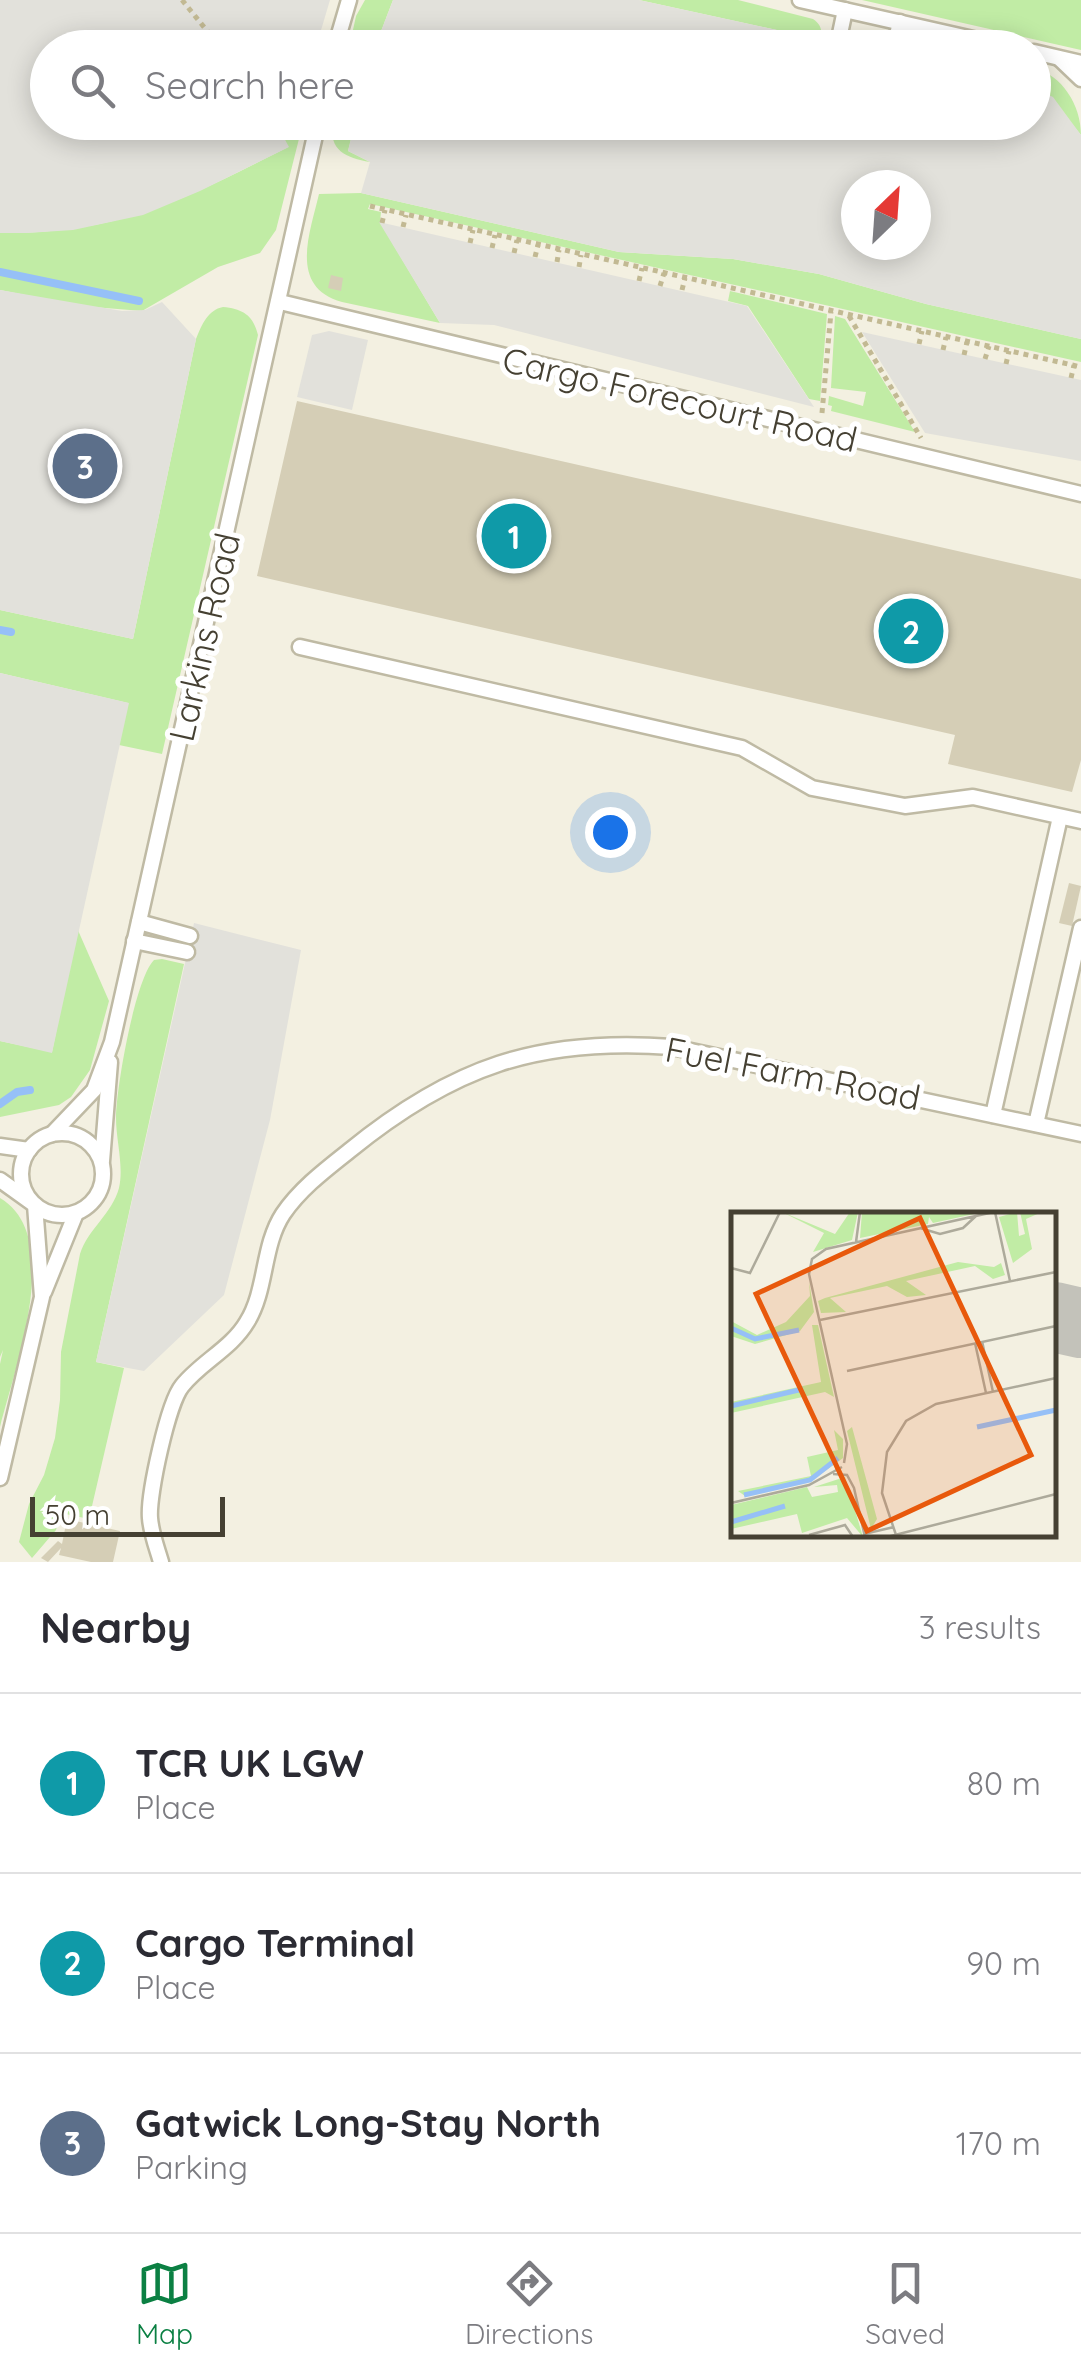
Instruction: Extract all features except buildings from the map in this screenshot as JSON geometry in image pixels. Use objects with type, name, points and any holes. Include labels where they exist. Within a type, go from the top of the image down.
[{"type":"lane","points":[[340,30],[348,0]]},
{"type":"lane","points":[[800,0],[935,30]]},
{"type":"lane","points":[[841,30],[845,10]]},
{"type":"lane","points":[[898,30],[900,22]]},
{"type":"lane","points":[[1051,56],[1081,63]]},
{"type":"lane","points":[[1054,57],[1065,62],[1081,80]]},
{"type":"lane","name":"Larkins Road","points":[[52,1134],[94,1090],[112,1042],[314,140]]},
{"type":"lane","name":"Cargo Forecourt Road","points":[[280,302],[1081,494]]},
{"type":"lane","points":[[300,647],[742,748],[812,788],[904,806],[972,797],[1081,822]]},
{"type":"lane","points":[[993,1115],[1060,817]]},
{"type":"lane","points":[[139,922],[190,936]]},
{"type":"lane","points":[[1036,1124],[1081,928]]},
{"type":"lane","points":[[134,941],[187,952]]},
{"type":"lane","points":[[0,1180],[35,1206],[60,1216],[76,1213],[95,1200],[102,1187],[112,1042]]},
{"type":"lane","name":"Fuel Farm Road","points":[[161,1562],[149,1513],[172,1402],[184,1382],[226,1347],[246,1324],[282,1215],[308,1185],[364,1139],[448,1083],[534,1052],[581,1046],[650,1045],[696,1050],[1081,1134]]},
{"type":"lane","points":[[42,1298],[35,1206],[27,1196],[20,1172],[28,1150],[52,1134],[77,1136],[96,1151],[102,1162]]},
{"type":"lane","points":[[0,1146],[28,1150]]},
{"type":"lane","points":[[0,1478],[42,1298],[76,1213]]},
{"type":"path","points":[[182,0],[206,30]]},
{"type":"path","points":[[370,206],[1077,366],[1071,378]]},
{"type":"path","points":[[382,222],[385,210]]},
{"type":"path","points":[[404,227],[406,215]]},
{"type":"path","points":[[470,243],[473,230]]},
{"type":"path","points":[[492,248],[495,235]]},
{"type":"path","points":[[514,252],[516,240]]},
{"type":"path","points":[[535,257],[538,245]]},
{"type":"path","points":[[557,262],[560,250]]},
{"type":"path","points":[[579,267],[581,254]]},
{"type":"path","points":[[639,281],[642,268]]},
{"type":"path","points":[[660,286],[664,273]]},
{"type":"path","points":[[682,290],[684,278]]},
{"type":"path","points":[[704,296],[706,283]]},
{"type":"path","points":[[726,300],[728,288]]},
{"type":"path","points":[[818,432],[824,408],[831,312]]},
{"type":"path","points":[[849,316],[919,432],[922,456]]},
{"type":"path","points":[[895,340],[898,326]]},
{"type":"path","points":[[919,344],[922,332]]},
{"type":"path","points":[[943,350],[946,337]]},
{"type":"path","points":[[964,354],[968,342]]},
{"type":"path","points":[[985,359],[988,346]]},
{"type":"path","points":[[1006,364],[1009,351]]},
{"type":"green space","points":[[365,0],[393,0],[382,30],[353,30]]},
{"type":"green space","points":[[639,0],[738,0],[813,19],[821,28],[776,30]]},
{"type":"green space","points":[[862,0],[1081,0],[1081,50],[1051,43],[1051,30],[993,30]]},
{"type":"green space","points":[[1051,76],[1074,102],[1081,135],[1051,98]]},
{"type":"green space","points":[[285,140],[299,140],[276,230],[260,253],[218,267],[142,311],[81,306],[0,290],[0,233],[82,227],[117,220],[183,198],[288,147]]},
{"type":"green space","points":[[333,140],[351,140],[348,151],[370,162],[353,158]]},
{"type":"green space","points":[[361,193],[619,252],[733,259],[819,274],[926,304],[1081,339],[1081,362],[370,204],[368,209],[381,212],[380,222],[440,323],[342,302],[325,295],[314,284],[309,272],[308,241],[319,194]]},
{"type":"green space","points":[[730,291],[827,314],[820,401],[809,399],[748,306],[728,301]]},
{"type":"green space","points":[[223,307],[246,314],[258,335],[162,754],[119,745],[128,703],[0,673],[0,610],[133,639],[196,339],[209,314]]},
{"type":"green space","points":[[835,316],[845,319],[915,432],[831,411],[829,396],[863,406],[866,392],[831,388]]},
{"type":"green space","points":[[77,928],[109,1001],[90,1070],[71,1097],[59,1105],[0,1117],[0,1041],[52,1052]]},
{"type":"green space","points":[[154,960],[184,964],[96,1362],[124,1368],[89,1519],[61,1513],[56,1530],[32,1558],[19,1542],[55,1438],[61,1352],[80,1254],[119,1188],[116,1118],[123,1060],[140,989]]},
{"type":"green space","points":[[0,1198],[19,1216],[29,1242],[32,1272],[23,1340],[0,1427],[3,1350],[0,1357]]},
{"type":"shaded area","points":[[0,0],[330,0],[321,30],[30,30],[30,140],[285,140],[289,147],[143,215],[73,230],[0,233]]},
{"type":"shaded area","points":[[393,0],[639,0],[777,30],[382,30]]},
{"type":"shaded area","points":[[1051,96],[1081,135],[1081,339],[926,304],[819,274],[733,259],[619,252],[361,193],[370,162],[348,151],[351,140],[1051,140]]},
{"type":"shaded area","points":[[379,222],[747,306],[814,407],[494,325],[440,323]]},
{"type":"shaded area","points":[[0,290],[122,311],[145,310],[162,302],[196,339],[133,639],[0,610]]},
{"type":"shaded area","points":[[329,331],[368,340],[352,410],[297,397],[312,335]]},
{"type":"shaded area","points":[[862,332],[1081,380],[1081,461],[925,433]]},
{"type":"shaded area","points":[[0,673],[129,703],[52,1053],[0,1041]]},
{"type":"shaded area","points":[[194,923],[301,950],[270,1120],[224,1295],[144,1371],[96,1362]]},
{"type":"waterway","points":[[0,272],[139,301]]},
{"type":"waterway","points":[[0,630],[11,632]]},
{"type":"waterway","points":[[0,1104],[17,1092],[30,1090]]},
{"type":"taxiway","points":[[1056,1317],[1081,1323]]},
{"type":"place","name":"Gatwick Long-Stay North","points":[[85,466]]},
{"type":"place","name":"TCR UK LGW","points":[[514,536]]},
{"type":"place","name":"Cargo Terminal","points":[[911,631]]}]
